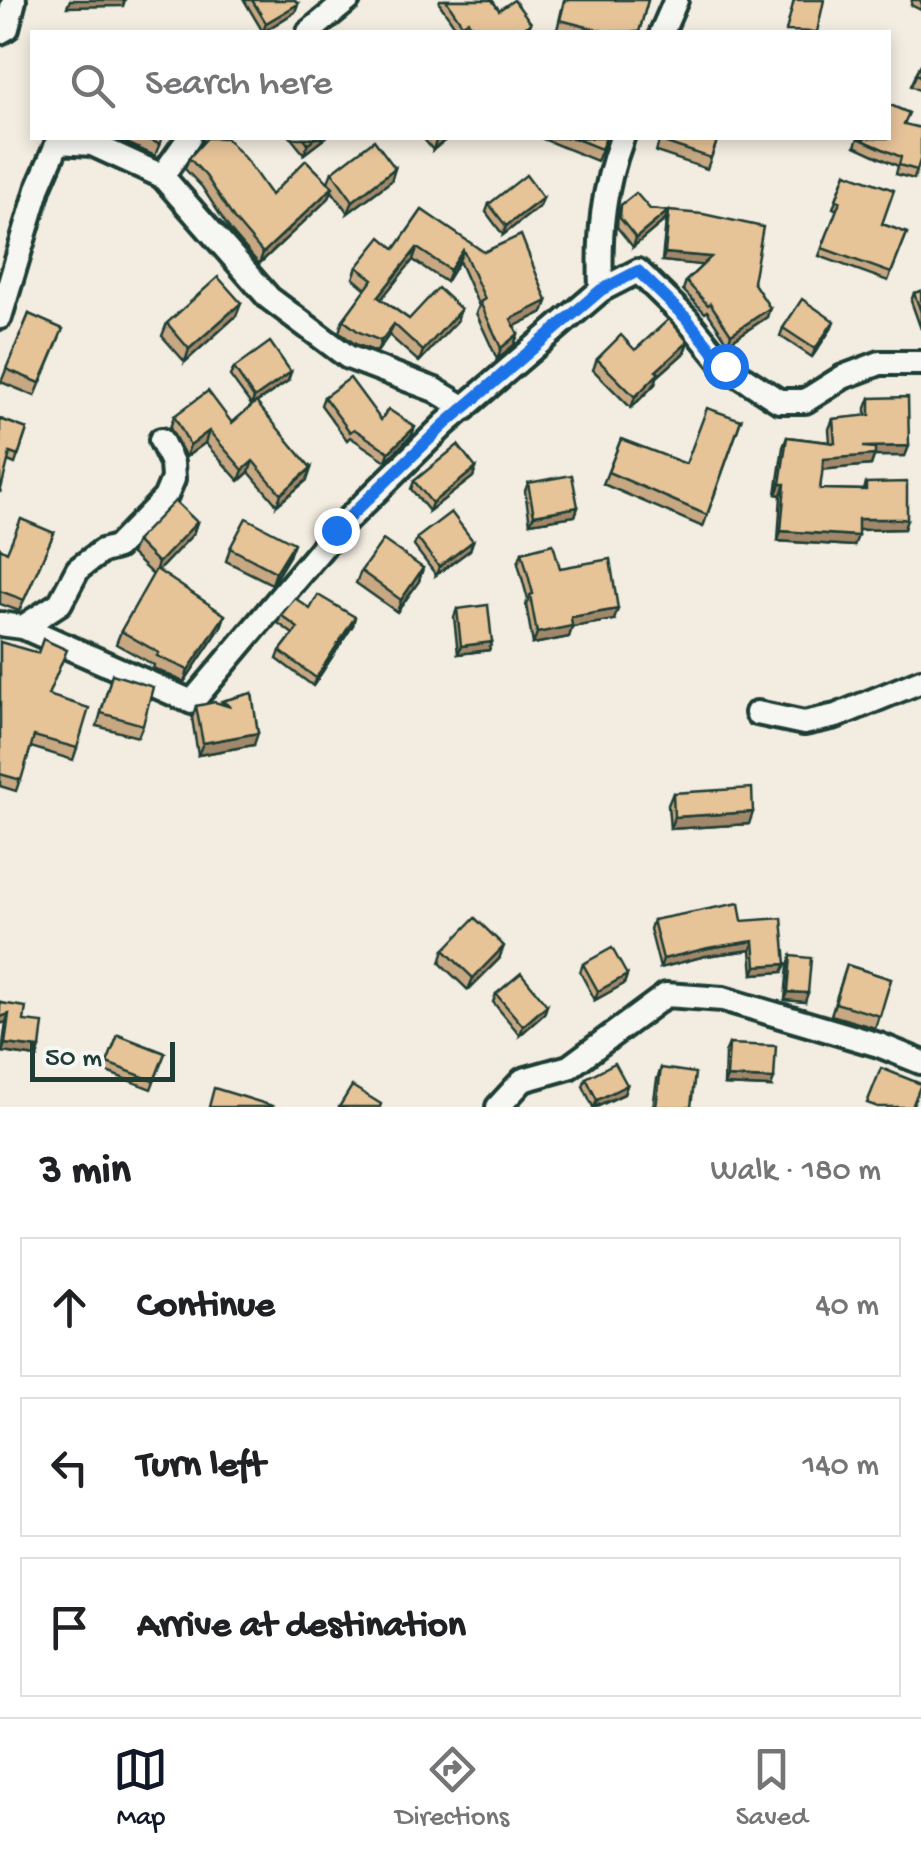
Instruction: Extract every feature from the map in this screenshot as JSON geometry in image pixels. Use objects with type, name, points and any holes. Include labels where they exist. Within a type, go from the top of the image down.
[{"type":"street","points":[[0,32],[6,28],[14,0]]},
{"type":"street","points":[[311,30],[348,0]]},
{"type":"street","points":[[663,30],[676,0]]},
{"type":"street","points":[[162,176],[188,140]]},
{"type":"street","points":[[601,290],[599,229],[608,176],[621,140]]},
{"type":"street","points":[[0,317],[39,186],[58,142],[92,144],[162,176],[269,298],[348,357],[435,390],[465,408]]},
{"type":"street","points":[[11,626],[192,702],[336,530],[465,408],[601,290],[638,271],[686,318],[725,366],[779,402],[805,402],[842,377],[880,363],[921,363]]},
{"type":"street","points":[[11,626],[60,603],[78,568],[102,550],[118,547],[165,498],[173,478],[172,463],[161,440]]},
{"type":"street","points":[[757,713],[804,723],[836,716],[921,681]]},
{"type":"street","points":[[498,1107],[523,1080],[569,1067],[666,995],[723,999],[879,1044],[921,1062]]},
{"type":"building","points":[[252,0],[295,0],[298,4],[266,23]]},
{"type":"building","points":[[446,0],[492,0],[499,10],[514,0],[531,23],[522,30],[475,30],[468,21],[462,24]]},
{"type":"building","points":[[565,0],[648,0],[640,30],[599,30],[560,20]]},
{"type":"building","points":[[794,0],[824,0],[817,30],[786,30]]},
{"type":"building","points":[[891,105],[909,113],[904,124],[921,128],[917,170],[899,165],[901,157],[863,140],[891,140]]},
{"type":"building","points":[[205,140],[228,140],[271,195],[306,160],[333,187],[263,253],[189,158]]},
{"type":"building","points":[[374,140],[395,168],[353,201],[332,172]]},
{"type":"building","points":[[579,140],[605,140],[601,149]]},
{"type":"building","points":[[660,140],[717,140],[711,158]]},
{"type":"building","points":[[846,173],[894,190],[882,224],[907,233],[891,273],[822,248]]},
{"type":"building","points":[[526,175],[543,198],[506,226],[489,204]]},
{"type":"building","points":[[636,193],[650,209],[668,211],[636,238],[620,218],[621,205]]},
{"type":"building","points":[[422,210],[484,252],[521,235],[547,301],[511,319],[518,334],[501,348],[463,250],[450,270],[417,248],[378,297],[409,319],[438,288],[461,309],[423,351],[394,324],[381,341],[343,320],[373,279],[357,267],[381,237],[395,249]]},
{"type":"building","points":[[669,211],[763,227],[753,282],[770,308],[731,334],[710,303],[686,281],[711,257],[665,253]]},
{"type":"building","points":[[218,277],[241,303],[189,349],[167,323]]},
{"type":"building","points":[[921,291],[921,312],[914,293]]},
{"type":"building","points":[[802,299],[834,321],[815,349],[783,328]]},
{"type":"building","points":[[29,314],[63,329],[40,383],[6,369]]},
{"type":"building","points":[[669,319],[688,342],[635,397],[597,359],[621,335],[635,350]]},
{"type":"building","points":[[270,342],[291,372],[254,398],[234,368]]},
{"type":"building","points":[[350,378],[381,420],[388,409],[415,427],[389,452],[354,429],[350,432],[324,397]]},
{"type":"building","points":[[208,391],[232,423],[256,402],[311,468],[281,494],[253,461],[243,470],[209,431],[190,445],[174,416]]},
{"type":"building","points":[[908,397],[909,446],[863,447],[875,448],[875,455],[824,459],[820,489],[866,490],[866,483],[907,482],[907,519],[858,519],[858,536],[781,531],[785,484],[780,484],[787,437],[835,443],[833,419],[870,415],[870,398]]},
{"type":"building","points":[[707,408],[741,420],[707,515],[608,472],[621,439],[686,464]]},
{"type":"building","points":[[0,419],[27,429],[18,456],[10,453],[0,493]]},
{"type":"building","points":[[458,445],[476,468],[432,503],[414,481]]},
{"type":"building","points":[[572,475],[578,507],[534,515],[528,483]]},
{"type":"building","points":[[175,501],[197,522],[158,563],[136,541]]},
{"type":"building","points":[[451,512],[473,541],[439,567],[417,538]]},
{"type":"building","points":[[246,518],[294,543],[276,572],[230,548]]},
{"type":"building","points":[[21,519],[54,533],[24,600],[0,591],[0,548],[7,552]]},
{"type":"building","points":[[383,540],[423,568],[401,600],[361,571]]},
{"type":"building","points":[[553,544],[560,568],[610,559],[618,609],[571,617],[572,626],[537,633],[530,595],[533,594],[522,552]]},
{"type":"building","points":[[156,569],[225,615],[188,670],[157,656],[159,653],[121,631]]},
{"type":"building","points":[[318,595],[355,617],[316,678],[280,651],[298,628],[281,615],[295,598],[310,609]]},
{"type":"building","points":[[488,605],[492,642],[461,646],[457,609]]},
{"type":"building","points":[[43,639],[67,650],[48,695],[89,708],[77,748],[34,736],[21,780],[0,774],[0,642],[38,653]]},
{"type":"building","points":[[112,674],[153,687],[143,725],[101,713]]},
{"type":"building","points":[[252,693],[258,733],[203,743],[196,706],[215,702],[231,707],[222,701]]},
{"type":"building","points":[[752,788],[753,812],[674,817],[673,793]]},
{"type":"building","points":[[739,903],[742,921],[782,918],[786,964],[756,966],[754,941],[663,959],[653,920]]},
{"type":"building","points":[[475,918],[504,946],[473,978],[444,950]]},
{"type":"building","points":[[612,948],[627,975],[598,991],[583,964]]},
{"type":"building","points":[[791,956],[811,958],[808,993],[788,992]]},
{"type":"building","points":[[847,965],[891,979],[880,1016],[835,1003]]},
{"type":"building","points":[[521,973],[547,1005],[523,1026],[496,994]]},
{"type":"building","points":[[0,1001],[26,1007],[24,1021],[43,1023],[40,1048],[5,1044],[9,1014],[0,1017]]},
{"type":"building","points":[[118,1035],[165,1053],[154,1081],[107,1063]]},
{"type":"building","points":[[729,1044],[776,1046],[774,1079],[727,1077]]},
{"type":"building","points":[[615,1063],[627,1085],[597,1100],[586,1078]]},
{"type":"building","points":[[661,1068],[695,1073],[691,1107],[656,1107]]},
{"type":"building","points":[[881,1068],[921,1084],[912,1107],[878,1107],[867,1103]]},
{"type":"building","points":[[352,1086],[381,1104],[380,1107],[339,1107]]},
{"type":"building","points":[[214,1088],[273,1106],[209,1107]]},
{"type":"route","points":[[336,530],[445,424],[601,290],[638,271],[686,318],[725,366]]}]
